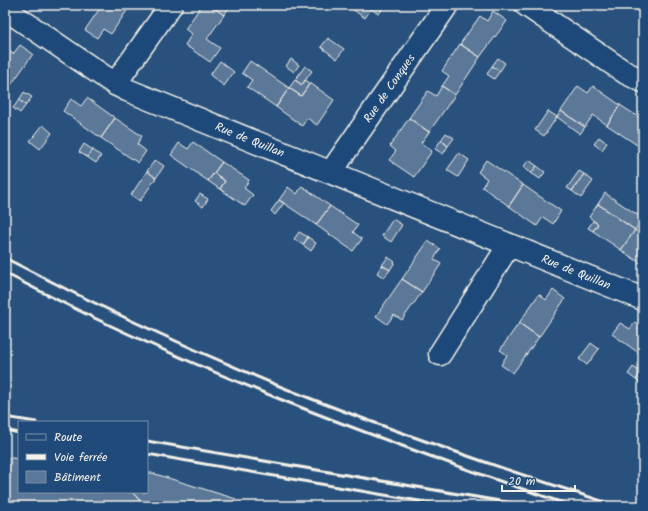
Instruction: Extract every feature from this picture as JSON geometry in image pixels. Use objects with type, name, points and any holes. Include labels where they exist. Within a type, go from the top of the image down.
[{"type":"street","points":[[115,84],[170,5]]},
{"type":"street","name":"Rue de Conques","points":[[331,172],[447,5]]},
{"type":"street","points":[[526,5],[626,73],[643,81]]},
{"type":"street","name":"Rue de Quillan","points":[[5,9],[115,84],[643,299]]},
{"type":"street","points":[[440,354],[509,245]]},
{"type":"building","points":[[102,5],[130,6],[111,34],[103,29],[97,38],[85,30]]},
{"type":"building","points":[[202,5],[210,5],[224,15],[207,39],[220,48],[210,62],[185,45],[192,34],[185,29]]},
{"type":"building","points":[[210,5],[231,5],[224,15]]},
{"type":"building","points":[[355,5],[385,5],[379,14],[371,9],[365,18],[352,9]]},
{"type":"building","points":[[493,11],[507,21],[480,57],[460,44],[480,16],[487,21]]},
{"type":"building","points":[[328,38],[344,49],[337,59],[321,47]]},
{"type":"building","points":[[460,44],[480,57],[455,95],[442,86],[449,76],[442,71]]},
{"type":"building","points":[[20,45],[33,54],[6,92],[5,51],[6,49],[13,54]]},
{"type":"building","points":[[498,58],[505,63],[500,71],[492,66]]},
{"type":"building","points":[[291,59],[299,65],[294,72],[286,66]]},
{"type":"building","points":[[220,61],[234,72],[224,86],[210,75]]},
{"type":"building","points":[[250,61],[289,88],[276,107],[247,87],[252,80],[242,73]]},
{"type":"building","points":[[305,66],[312,71],[302,85],[295,80]]},
{"type":"building","points":[[492,66],[500,71],[494,79],[487,74]]},
{"type":"building","points":[[295,80],[302,85],[305,80],[310,83],[301,96],[289,88]]},
{"type":"building","points":[[310,83],[334,100],[317,125],[307,118],[302,126],[276,107],[289,88],[301,96]]},
{"type":"building","points":[[442,86],[455,95],[429,132],[409,118],[428,91],[436,96]]},
{"type":"building","points":[[578,86],[588,93],[593,86],[620,105],[607,125],[593,115],[585,127],[561,111]]},
{"type":"building","points":[[24,92],[32,97],[26,105],[19,100]]},
{"type":"building","points":[[87,98],[115,118],[101,138],[63,111],[71,99],[81,106]]},
{"type":"building","points":[[19,100],[26,105],[20,113],[13,108]]},
{"type":"building","points":[[620,105],[643,120],[643,149],[607,125]]},
{"type":"building","points":[[548,111],[557,117],[544,136],[535,130]]},
{"type":"building","points":[[561,111],[585,127],[580,134],[557,117]]},
{"type":"building","points":[[115,118],[142,136],[137,144],[146,151],[138,163],[101,138]]},
{"type":"building","points":[[409,118],[429,132],[421,143],[432,151],[414,177],[389,160],[396,151],[390,146]]},
{"type":"building","points":[[43,125],[52,133],[40,149],[30,141]]},
{"type":"building","points":[[446,133],[454,138],[448,146],[441,140]]},
{"type":"building","points":[[599,137],[607,143],[602,150],[594,144]]},
{"type":"building","points":[[441,140],[448,146],[443,154],[435,149]]},
{"type":"building","points":[[193,142],[222,162],[208,181],[171,155],[179,143],[188,149]]},
{"type":"building","points":[[84,144],[93,150],[87,157],[79,152]]},
{"type":"building","points":[[93,150],[101,156],[96,163],[87,157]]},
{"type":"building","points":[[459,153],[469,160],[458,177],[447,170]]},
{"type":"building","points":[[155,160],[164,166],[156,178],[147,171]]},
{"type":"building","points":[[486,160],[523,185],[509,206],[482,187],[487,179],[478,172]]},
{"type":"building","points":[[529,160],[537,166],[531,173],[523,167]]},
{"type":"building","points":[[222,162],[249,180],[244,188],[253,195],[245,206],[220,189],[225,181],[214,173]]},
{"type":"building","points":[[537,166],[545,172],[540,179],[531,173]]},
{"type":"building","points":[[147,171],[156,178],[140,201],[131,195]]},
{"type":"building","points":[[579,171],[584,174],[572,191],[567,188]]},
{"type":"building","points":[[214,173],[225,181],[220,189],[208,181]]},
{"type":"building","points":[[584,174],[593,181],[581,198],[572,191]]},
{"type":"building","points":[[523,185],[561,211],[553,224],[543,217],[537,226],[509,206]]},
{"type":"building","points":[[302,186],[330,206],[316,225],[279,200],[288,187],[297,194]]},
{"type":"building","points":[[605,193],[642,218],[635,230],[598,204]]},
{"type":"building","points":[[200,194],[208,199],[203,207],[195,201]]},
{"type":"building","points":[[279,200],[284,203],[275,215],[271,211]]},
{"type":"building","points":[[598,204],[635,230],[621,250],[593,231],[598,224],[589,217]]},
{"type":"building","points":[[330,206],[358,225],[353,232],[362,239],[353,251],[316,225]]},
{"type":"building","points":[[393,219],[402,225],[391,242],[382,236]]},
{"type":"building","points":[[593,221],[598,224],[593,231],[588,228]]},
{"type":"building","points":[[635,230],[643,235],[643,265],[621,250]]},
{"type":"building","points":[[299,232],[308,237],[303,245],[294,239]]},
{"type":"building","points":[[308,237],[316,243],[311,251],[303,245]]},
{"type":"building","points":[[428,241],[440,249],[434,259],[441,264],[422,292],[402,279]]},
{"type":"building","points":[[388,257],[395,262],[390,270],[382,265]]},
{"type":"building","points":[[382,265],[390,270],[384,278],[377,273]]},
{"type":"building","points":[[402,279],[422,292],[402,320],[394,315],[387,324],[376,316]]},
{"type":"building","points":[[553,290],[565,299],[539,337],[519,323],[539,294],[546,300]]},
{"type":"building","points":[[635,322],[643,328],[643,356],[612,334],[620,323],[630,329]]},
{"type":"building","points":[[519,323],[539,337],[513,373],[501,365],[507,355],[500,350]]},
{"type":"building","points":[[591,343],[599,349],[587,365],[579,359]]},
{"type":"building","points":[[633,367],[641,372],[636,380],[628,374]]},
{"type":"building","points":[[641,372],[643,374],[643,385],[636,380]]},
{"type":"building","points":[[5,457],[18,459],[18,493],[133,493],[145,506],[5,506]]},
{"type":"building","points":[[148,473],[236,499],[229,506],[145,506],[133,493],[148,493]]},
{"type":"railway","points":[[5,258],[148,328],[294,392],[455,452],[617,506]]},
{"type":"railway","points":[[5,273],[73,308],[213,372],[356,429],[572,506]]},
{"type":"railway","points":[[5,417],[30,421]]},
{"type":"railway","points":[[5,430],[18,433]]},
{"type":"railway","points":[[148,441],[529,506]]},
{"type":"railway","points":[[148,454],[448,506]]}]
